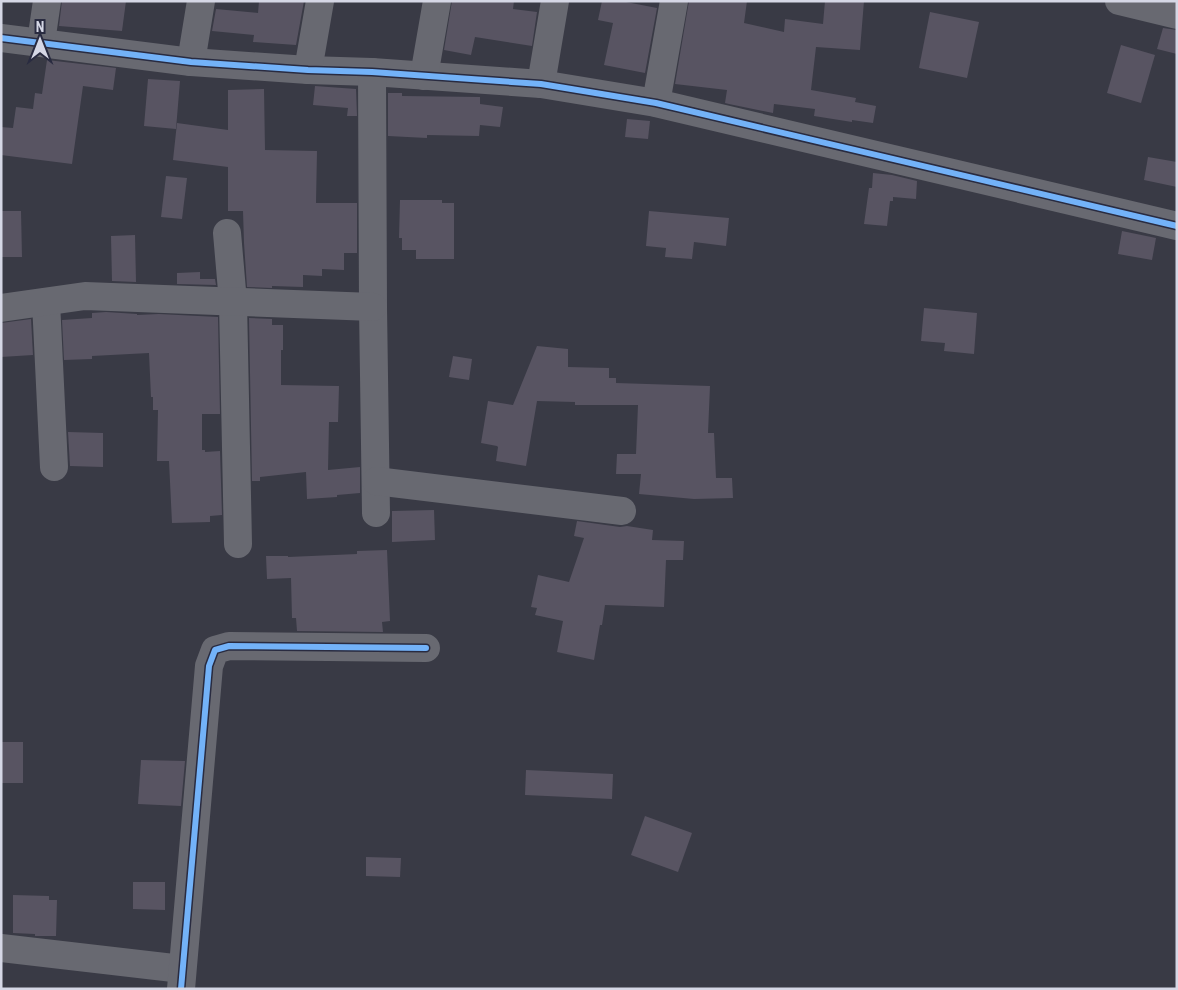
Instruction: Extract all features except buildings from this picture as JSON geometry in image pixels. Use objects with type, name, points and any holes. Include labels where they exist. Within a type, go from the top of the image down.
[{"type":"street","points":[[41,42],[47,1]]},
{"type":"street","points":[[191,62],[201,1]]},
{"type":"street","points":[[308,70],[320,1]]},
{"type":"street","points":[[424,76],[437,1]]},
{"type":"street","points":[[541,84],[555,1]]},
{"type":"street","points":[[656,103],[674,1]]},
{"type":"street","points":[[1119,1],[1177,15]]},
{"type":"street","points":[[1,38],[191,62],[541,84],[656,103],[1177,226]]},
{"type":"street","points":[[372,72],[376,513]]},
{"type":"street","points":[[227,232],[233,302],[238,544]]},
{"type":"street","points":[[1,308],[85,296],[373,307]]},
{"type":"street","points":[[46,302],[54,467]]},
{"type":"street","points":[[376,481],[622,511]]},
{"type":"street","points":[[1,948],[182,979],[210,666],[215,650],[229,646],[426,648]]},
{"type":"cycle path","points":[[1,38],[191,62],[541,84],[656,103],[1177,226]]},
{"type":"cycle path","points":[[181,989],[209,666],[215,650],[229,646],[426,648]]}]
